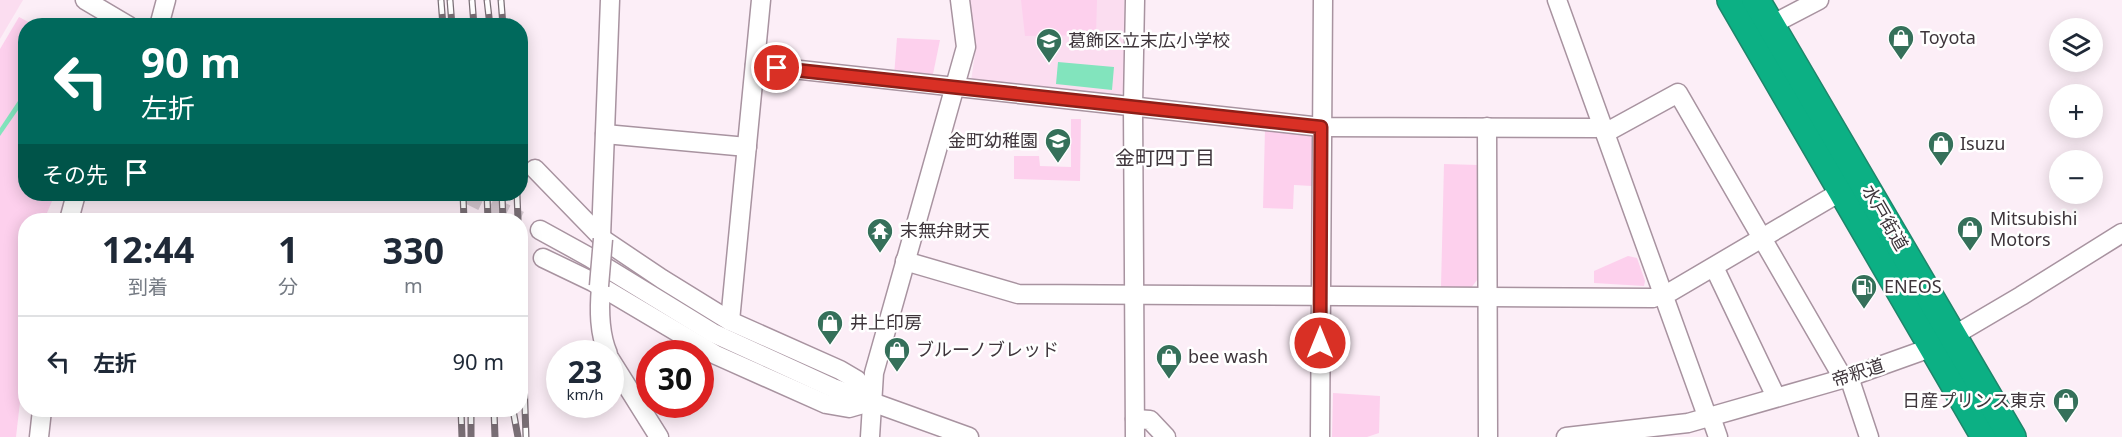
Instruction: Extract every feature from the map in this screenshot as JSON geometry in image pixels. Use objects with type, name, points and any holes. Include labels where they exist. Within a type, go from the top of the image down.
[{"type":"highway","name":"水戸街道","points":[[1731,0],[1842,191],[1942,341],[2012,437]]},
{"type":"highway","name":"水戸街道","points":[[1756,0],[1942,341],[1985,437]]},
{"type":"street","points":[[85,0],[115,18]]},
{"type":"street","points":[[161,18],[166,0]]},
{"type":"street","points":[[604,340],[600,322],[604,134],[610,0]]},
{"type":"street","points":[[730,321],[761,0]]},
{"type":"street","points":[[870,437],[870,402],[874,373],[967,42],[960,0]]},
{"type":"street","points":[[1135,0],[1133,106],[1135,428],[1150,420],[1166,437]]},
{"type":"street","points":[[1320,437],[1323,0]]},
{"type":"street","points":[[1557,0],[1707,416],[1711,417],[1718,437]]},
{"type":"street","points":[[1771,25],[1819,0]]},
{"type":"street","points":[[755,66],[1321,127],[1616,128],[1678,93],[1846,378],[1869,437]]},
{"type":"street","points":[[1487,127],[1488,437]]},
{"type":"street","points":[[604,134],[747,147]]},
{"type":"street","points":[[535,169],[602,239],[730,321],[840,370],[857,380],[870,402]]},
{"type":"street","points":[[905,261],[1018,294],[1653,298],[1664,295],[1714,267],[1842,191]]},
{"type":"street","points":[[540,230],[589,257],[713,333],[833,387],[969,437]]},
{"type":"street","name":"帝釈道","points":[[1566,437],[1688,423],[1846,378],[1942,341],[2021,296],[2122,233]]},
{"type":"street","points":[[543,258],[601,288],[716,354],[826,404],[849,408],[870,402]]},
{"type":"street","points":[[1714,267],[1776,397]]},
{"type":"street","points":[[624,382],[658,437]]},
{"type":"street","points":[[39,437],[41,417]]},
{"type":"shaded area","points":[[0,0],[23,0],[0,39]]},
{"type":"shaded area","name":"葛飾区立末広小学校","points":[[969,0],[1124,0],[1124,91],[1120,96],[971,81],[976,47]]},
{"type":"shaded area","points":[[1021,0],[1097,0],[1096,35],[1025,36]]},
{"type":"shaded area","points":[[18,19],[18,201],[52,201],[47,213],[18,213],[18,417],[16,437],[0,437],[0,49]]},
{"type":"shaded area","points":[[897,38],[940,40],[932,79],[894,76]]},
{"type":"shaded area","points":[[1058,62],[1114,67],[1112,90],[1056,84]]},
{"type":"shaded area","points":[[18,101],[18,110],[0,136],[0,128]]},
{"type":"shaded area","points":[[1071,119],[1081,119],[1080,181],[1014,179],[1014,156],[1039,156],[1040,166],[1071,167]]},
{"type":"shaded area","points":[[1265,129],[1307,133],[1314,141],[1312,186],[1294,185],[1293,209],[1263,208]]},
{"type":"shaded area","points":[[1444,164],[1478,165],[1477,280],[1471,288],[1441,287]]},
{"type":"shaded area","points":[[1628,256],[1637,258],[1645,281],[1644,286],[1594,283],[1594,271]]},
{"type":"shaded area","points":[[1333,393],[1380,396],[1379,433],[1367,437],[1332,437]]},
{"type":"tunnel","points":[[481,201],[505,213]]},
{"type":"railway","points":[[441,0],[442,18]]},
{"type":"railway","points":[[450,0],[451,18]]},
{"type":"railway","points":[[472,0],[473,18]]},
{"type":"railway","points":[[487,0],[489,18]]},
{"type":"railway","points":[[501,0],[502,18]]},
{"type":"railway","points":[[463,201],[464,213]]},
{"type":"railway","points":[[487,201],[488,213]]},
{"type":"railway","points":[[502,201],[503,213]]},
{"type":"railway","points":[[517,201],[518,213]]},
{"type":"railway","points":[[461,417],[462,437]]},
{"type":"railway","points":[[471,417],[471,437]]},
{"type":"railway","points":[[494,417],[495,437]]},
{"type":"railway","points":[[514,417],[518,437]]},
{"type":"railway","points":[[525,417],[526,437]]},
{"type":"place","name":"Toyota","points":[[1901,61]]},
{"type":"place","name":"葛飾区立末広小学校","points":[[1049,64]]},
{"type":"place","name":"金町幼稚園","points":[[1058,164]]},
{"type":"place","name":"Isuzu","points":[[1941,167]]},
{"type":"place","name":"Mitsubishi Motors","points":[[1970,252]]},
{"type":"place","name":"末無弁財天","points":[[880,254]]},
{"type":"place","name":"ENEOS","points":[[1864,310]]},
{"type":"place","name":"井上印房","points":[[830,346]]},
{"type":"place","name":"ブルーノブレッド","points":[[897,373]]},
{"type":"place","name":"bee wash","points":[[1169,380]]},
{"type":"place","name":"日産プリンス東京","points":[[2066,424]]},
{"type":"district","name":"金町四丁目","points":[[1165,158]]},
{"type":"route","points":[[777,68],[1321,127],[1320,343]]}]
